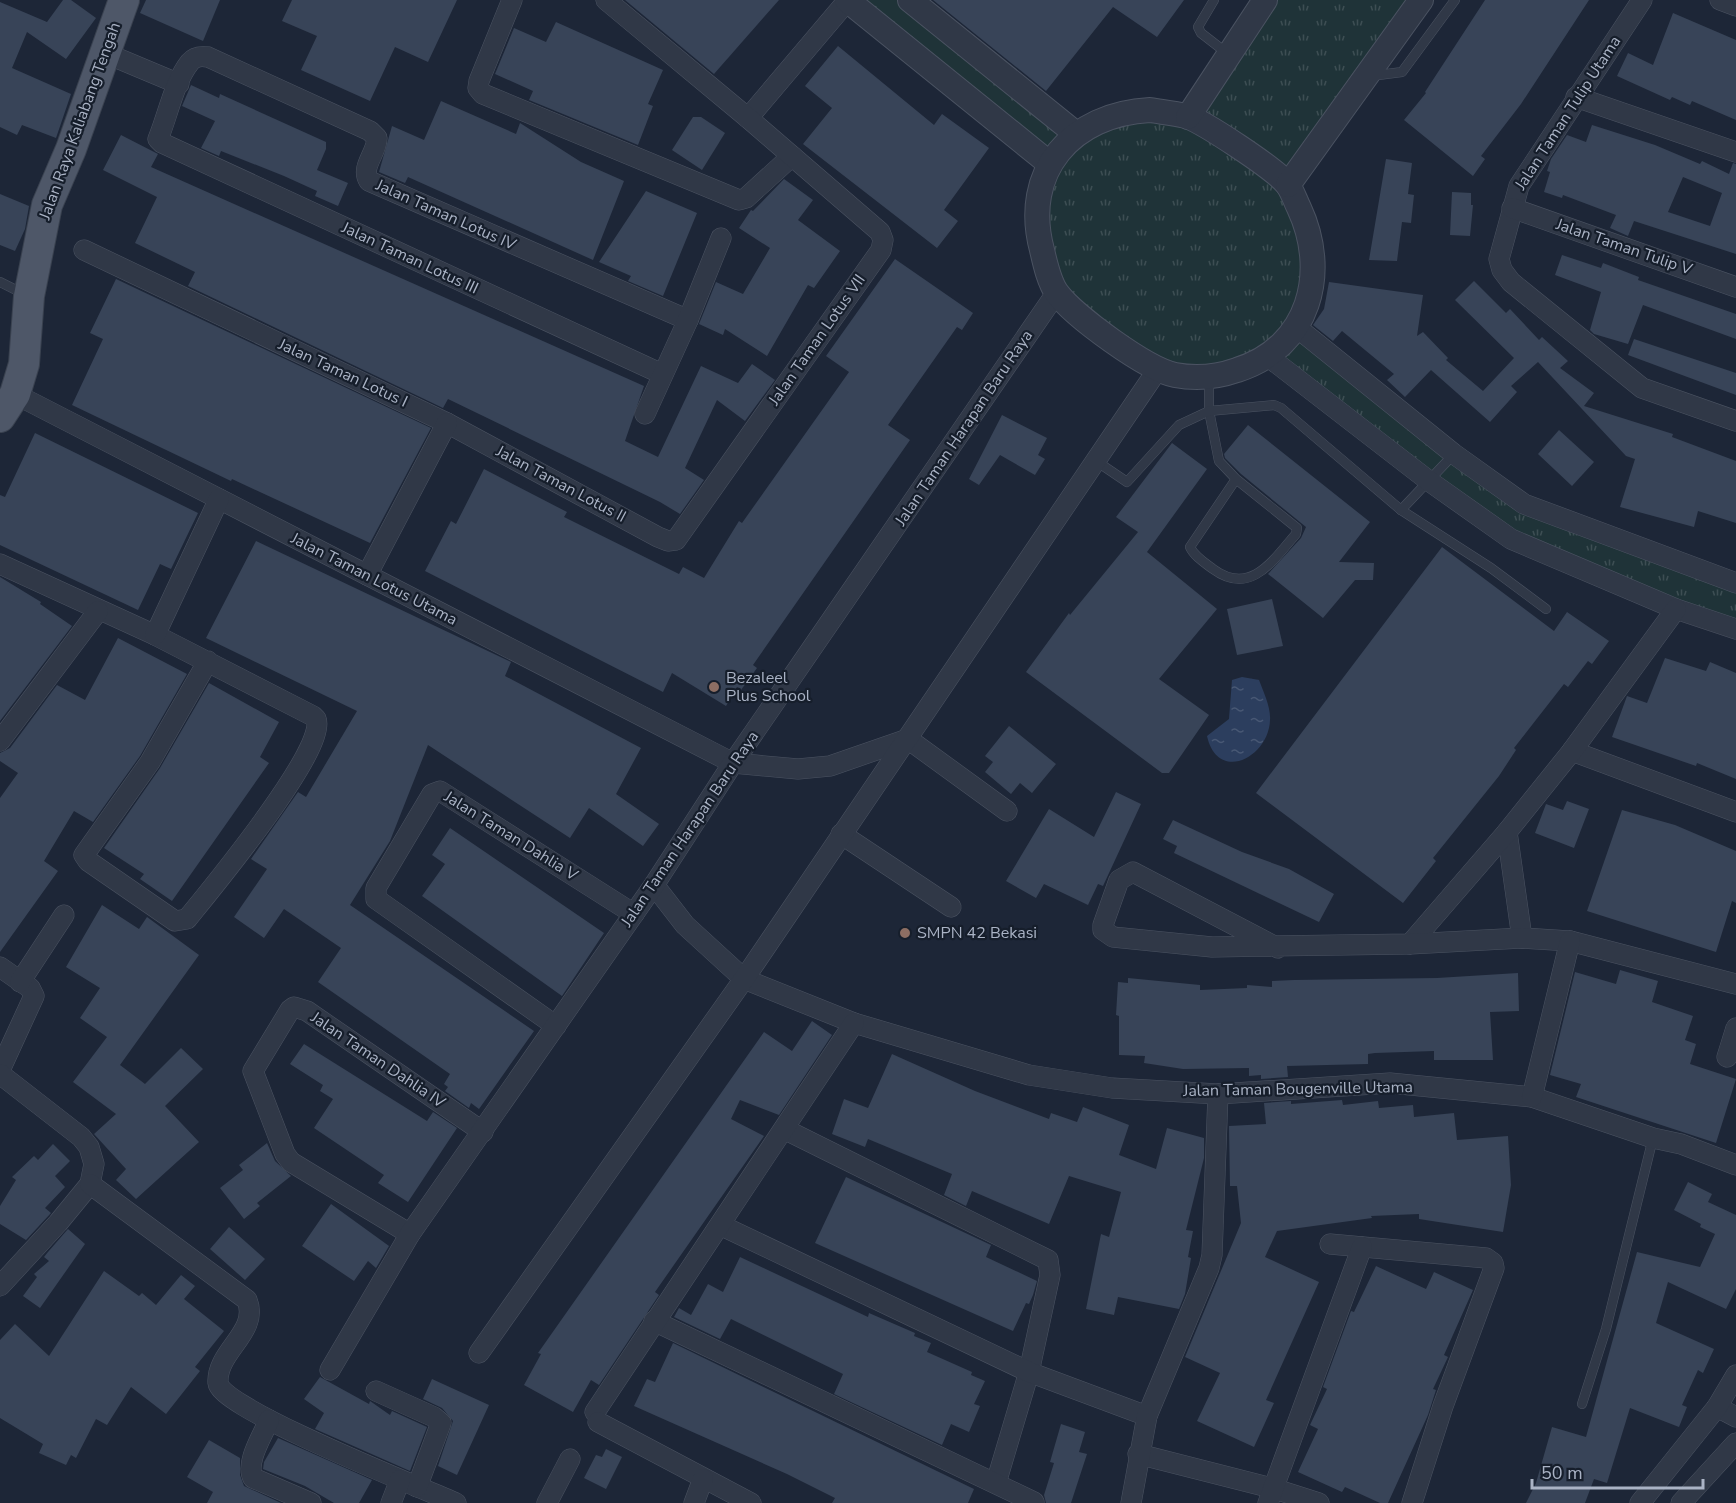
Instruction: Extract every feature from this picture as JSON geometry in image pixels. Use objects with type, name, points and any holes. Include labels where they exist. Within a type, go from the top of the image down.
[{"type":"main road","name":"Jalan Raya Kaliabang Tengah","points":[[7,405],[24,363],[29,296],[47,205],[71,149],[124,0]]},
{"type":"street","points":[[512,0],[479,81],[478,88],[483,94],[740,200],[746,198],[792,156]]},
{"type":"street","name":"Jalan Taman Lotus VII","points":[[606,0],[880,232],[883,240],[881,250],[676,540]]},
{"type":"street","points":[[748,118],[848,0],[1050,164]]},
{"type":"street","points":[[910,0],[1075,134]]},
{"type":"street","points":[[1188,117],[1265,0]]},
{"type":"street","points":[[1288,185],[1421,0]]},
{"type":"street","name":"Jalan Taman Tulip Utama","points":[[1642,0],[1519,186],[1499,259],[1502,270],[1511,282],[1640,387],[1736,421]]},
{"type":"street","points":[[1720,0],[1736,6]]},
{"type":"street","points":[[105,53],[179,84]]},
{"type":"street","name":"Jalan Taman Lotus IV","points":[[179,84],[191,62],[197,57],[208,57],[370,131],[377,138],[377,144],[366,171],[369,181],[688,320]]},
{"type":"street","name":"Jalan Taman Lotus III","points":[[179,84],[158,139],[162,143],[662,374]]},
{"type":"street","points":[[1576,97],[1736,152]]},
{"type":"street","points":[[1150,110],[1188,117],[1272,168],[1288,185],[1309,230],[1314,255],[1314,275],[1306,307],[1283,343],[1244,368],[1209,377],[1174,375],[1158,369],[1108,339],[1057,292],[1037,231],[1039,193],[1050,164],[1075,134],[1128,111],[1150,110]]},
{"type":"street","name":"Jalan Taman Tulip V","points":[[1512,208],[1736,287]]},
{"type":"street","points":[[645,414],[688,320],[721,238]]},
{"type":"street","name":"Jalan Taman Lotus I","points":[[84,250],[447,423]]},
{"type":"street","name":"Jalan Taman Harapan Baru Raya","points":[[330,1370],[410,1234],[654,885],[733,763],[1057,292]]},
{"type":"street","points":[[1295,326],[1454,454],[1524,504],[1736,582]]},
{"type":"street","points":[[1266,355],[1429,481],[1511,539],[1676,609],[1736,629]]},
{"type":"street","points":[[479,1353],[744,979],[1158,369]]},
{"type":"street","name":"Jalan Taman Lotus Utama","points":[[7,405],[219,499],[733,763]]},
{"type":"street","points":[[367,575],[447,423]]},
{"type":"street","name":"Jalan Taman Lotus II","points":[[447,423],[658,537],[668,541],[676,540]]},
{"type":"street","points":[[155,635],[219,499]]},
{"type":"street","points":[[0,564],[208,661],[313,716],[318,724],[295,774],[243,851],[187,919],[175,921],[88,861],[84,855],[150,762],[208,661]]},
{"type":"street","points":[[1410,944],[1507,832],[1572,751],[1676,609]]},
{"type":"street","points":[[0,741],[98,611]]},
{"type":"street","points":[[733,763],[798,769],[830,766],[908,739]]},
{"type":"street","points":[[908,739],[1007,811]]},
{"type":"street","points":[[1572,751],[1736,812]]},
{"type":"street","name":"Jalan Taman Dahlia V","points":[[556,1026],[376,899],[376,888],[432,794],[440,791],[634,914]]},
{"type":"street","points":[[1507,832],[1522,938]]},
{"type":"street","points":[[841,834],[951,907]]},
{"type":"street","points":[[1278,948],[1133,872],[1119,880],[1103,925],[1107,934],[1113,937],[1212,947],[1278,948],[1522,938],[1570,941],[1736,984]]},
{"type":"street","name":"Jalan Taman Bougenville Utama","points":[[654,885],[685,925],[744,979],[854,1023],[1029,1075],[1112,1088],[1218,1094],[1390,1083],[1532,1097],[1653,1138],[1681,1144],[1736,1165]]},
{"type":"street","points":[[20,982],[64,915]]},
{"type":"street","points":[[1532,1097],[1570,941]]},
{"type":"street","points":[[0,967],[30,988],[33,1001],[0,1072],[81,1137],[89,1147],[94,1164],[90,1184],[58,1223],[0,1286]]},
{"type":"street","name":"Jalan Taman Dahlia IV","points":[[410,1234],[291,1162],[285,1154],[253,1071],[290,1010],[294,1007],[307,1011],[483,1132]]},
{"type":"street","points":[[751,1503],[703,1479],[596,1417],[654,1321],[854,1023]]},
{"type":"street","points":[[1727,1057],[1736,1028]]},
{"type":"street","points":[[1131,1503],[1138,1454],[1147,1416],[1209,1268],[1212,1255],[1218,1094]]},
{"type":"street","points":[[784,1129],[1048,1260],[1050,1275],[1029,1372],[996,1483]]},
{"type":"street","points":[[90,1184],[247,1300],[251,1311],[249,1322],[220,1370],[218,1383],[221,1392],[242,1407],[269,1420],[408,1484],[456,1503]]},
{"type":"street","points":[[720,1225],[1029,1372],[1147,1416]]},
{"type":"street","points":[[1330,1244],[1486,1258],[1493,1263],[1494,1268],[1443,1406],[1412,1503]]},
{"type":"street","points":[[1270,1495],[1362,1247]]},
{"type":"street","points":[[654,1321],[1034,1502]]},
{"type":"street","points":[[1640,1503],[1717,1407],[1736,1376]]},
{"type":"street","points":[[376,1390],[434,1416],[441,1423],[408,1484],[391,1503]]},
{"type":"street","points":[[1717,1407],[1736,1417]]},
{"type":"street","points":[[269,1420],[252,1462],[250,1472],[253,1478],[311,1503]]},
{"type":"street","points":[[1681,1503],[1736,1443]]},
{"type":"street","points":[[1138,1454],[1270,1495],[1319,1503]]},
{"type":"street","points":[[547,1503],[570,1459]]},
{"type":"street","points":[[694,1503],[703,1479]]},
{"type":"lane","points":[[1214,0],[1198,27],[1201,33],[1228,54]]},
{"type":"lane","points":[[1367,77],[1402,72],[1455,0]]},
{"type":"lane","points":[[0,282],[29,296]]},
{"type":"lane","points":[[1209,377],[1209,411],[1219,461],[1236,479],[1298,528],[1296,534],[1260,574],[1239,579],[1219,573],[1203,562],[1190,547],[1236,479]]},
{"type":"lane","points":[[1096,461],[1127,482],[1179,425],[1209,411],[1267,404],[1281,408],[1401,510],[1491,568],[1546,609]]},
{"type":"lane","points":[[1401,510],[1454,454]]},
{"type":"lane","points":[[1582,1404],[1606,1329],[1653,1138]]},
{"type":"green space","points":[[847,0],[910,0],[1075,133],[1105,119],[1188,117],[1265,0],[1421,0],[1288,185],[1309,230],[1295,326],[1524,504],[1736,583],[1736,629],[1535,551],[1266,355],[1208,377],[1108,339],[1046,265],[1049,163]]},
{"type":"water","points":[[1242,677],[1259,680],[1268,705],[1270,720],[1261,745],[1253,754],[1232,762],[1221,759],[1213,751],[1207,736],[1229,719],[1232,680]]},
{"type":"building","points":[[63,0],[71,0],[96,18],[66,59],[27,32],[12,68],[71,94],[56,138],[22,125],[17,135],[0,127],[0,2],[47,22]]},
{"type":"building","points":[[146,0],[220,0],[203,41],[140,13]]},
{"type":"building","points":[[292,0],[457,0],[428,62],[395,47],[370,101],[301,70],[317,36],[282,21]]},
{"type":"building","points":[[625,0],[779,0],[714,74]]},
{"type":"building","points":[[933,0],[1184,0],[1157,37],[1113,7],[1046,91]]},
{"type":"building","points":[[1485,0],[1589,0],[1521,104],[1481,156],[1485,159],[1473,176],[1404,120],[1426,93]]},
{"type":"building","points":[[1673,13],[1736,40],[1736,120],[1692,101],[1690,105],[1672,97],[1670,100],[1617,76],[1628,53],[1653,65]]},
{"type":"building","points":[[556,22],[663,70],[648,104],[653,106],[638,145],[529,100],[533,91],[495,74],[514,28],[546,42]]},
{"type":"building","points":[[838,46],[934,125],[942,114],[989,148],[944,210],[958,221],[937,248],[803,144],[832,108],[805,86]]},
{"type":"building","points":[[191,85],[219,98],[220,94],[326,142],[326,149],[317,170],[348,183],[338,206],[315,196],[317,191],[284,176],[221,151],[219,156],[201,148],[215,121],[182,106]]},
{"type":"building","points":[[441,101],[516,134],[520,123],[581,162],[624,181],[593,260],[408,177],[405,183],[379,172],[392,126],[424,140]]},
{"type":"building","points":[[693,117],[701,117],[725,133],[702,170],[672,150]]},
{"type":"building","points":[[1592,125],[1655,145],[1700,164],[1702,161],[1729,174],[1733,163],[1736,164],[1736,254],[1634,221],[1628,236],[1610,228],[1616,215],[1563,195],[1562,198],[1544,192],[1551,159],[1567,135],[1586,142]],"holes":[[[1683,177],[1722,193],[1710,226],[1668,212]]]},
{"type":"building","points":[[121,135],[158,154],[151,167],[644,386],[625,441],[658,457],[701,366],[738,383],[752,364],[775,380],[745,421],[717,400],[685,468],[704,480],[680,514],[660,502],[448,399],[443,408],[188,286],[195,272],[135,243],[157,197],[103,170]]},
{"type":"building","points":[[1386,159],[1412,163],[1408,194],[1414,195],[1411,223],[1402,222],[1397,261],[1369,260]]},
{"type":"building","points":[[784,179],[813,200],[798,220],[840,251],[814,288],[808,285],[767,356],[725,329],[723,335],[699,324],[716,282],[743,294],[770,248],[739,228],[751,210],[753,211]]},
{"type":"building","points":[[646,191],[697,213],[663,296],[628,281],[631,276],[599,262]]},
{"type":"building","points":[[1452,192],[1471,193],[1471,205],[1473,205],[1470,236],[1450,235]]},
{"type":"building","points":[[0,194],[29,206],[25,229],[15,251],[0,245]]},
{"type":"building","points":[[1562,255],[1601,268],[1603,263],[1639,277],[1638,280],[1736,314],[1736,339],[1643,305],[1628,344],[1594,334],[1590,330],[1601,292],[1555,275]]},
{"type":"building","points":[[895,259],[973,313],[962,330],[957,327],[888,425],[910,440],[753,665],[757,668],[741,690],[737,687],[726,706],[672,673],[663,692],[425,571],[451,521],[456,524],[484,469],[567,512],[564,517],[679,574],[683,567],[704,578],[739,521],[742,523],[849,372],[826,356]]},
{"type":"building","points":[[116,279],[431,428],[370,543],[232,479],[231,481],[72,405],[103,339],[90,333]]},
{"type":"building","points":[[1474,281],[1506,313],[1510,309],[1539,340],[1542,337],[1568,361],[1560,368],[1594,393],[1584,406],[1673,434],[1672,437],[1736,461],[1736,523],[1698,511],[1694,527],[1620,507],[1635,459],[1626,456],[1538,362],[1511,386],[1517,392],[1490,422],[1431,370],[1405,397],[1387,380],[1394,374],[1342,331],[1333,341],[1313,325],[1324,309],[1329,282],[1423,295],[1417,336],[1423,332],[1448,358],[1446,360],[1483,391],[1514,358],[1455,300]]},
{"type":"building","points":[[1634,339],[1736,373],[1736,395],[1628,355]]},
{"type":"building","points":[[1002,415],[1047,438],[1038,455],[1045,459],[1035,475],[1000,455],[979,485],[969,479]]},
{"type":"building","points":[[1248,425],[1370,522],[1339,562],[1374,563],[1373,580],[1355,580],[1323,618],[1268,574],[1301,538],[1306,527],[1241,474],[1225,458],[1224,454]]},
{"type":"building","points":[[1559,430],[1594,462],[1572,486],[1538,454]]},
{"type":"building","points":[[35,433],[198,513],[171,569],[160,564],[138,610],[0,545],[0,495],[5,497]]},
{"type":"building","points":[[1172,443],[1207,469],[1147,552],[1217,609],[1159,679],[1209,715],[1169,773],[1162,773],[1026,672],[1069,613],[1070,615],[1138,532],[1116,517]]},
{"type":"building","points":[[256,541],[511,662],[505,676],[641,748],[616,794],[659,824],[643,846],[589,808],[570,838],[428,745],[390,841],[350,905],[534,1031],[479,1109],[471,1103],[469,1108],[445,1091],[448,1087],[444,1084],[450,1074],[318,982],[341,948],[284,909],[264,938],[234,917],[267,869],[251,859],[298,792],[306,797],[357,711],[206,638]]},
{"type":"building","points":[[1442,547],[1554,631],[1567,612],[1609,641],[1592,664],[1588,661],[1568,687],[1564,684],[1514,748],[1516,750],[1499,776],[1433,858],[1436,861],[1403,903],[1256,793]]},
{"type":"building","points":[[0,577],[41,602],[40,604],[72,626],[0,721]]},
{"type":"building","points":[[1272,599],[1283,646],[1237,655],[1227,609]]},
{"type":"building","points":[[118,638],[187,674],[140,756],[93,822],[74,811],[44,861],[58,871],[0,952],[0,798],[18,773],[0,761],[0,753],[10,748],[57,685],[85,700]]},
{"type":"building","points":[[1665,658],[1706,671],[1710,662],[1736,673],[1736,779],[1697,763],[1696,766],[1612,737],[1627,696],[1647,703]]},
{"type":"building","points":[[209,683],[279,722],[260,757],[269,763],[172,901],[140,879],[144,874],[104,848],[160,768]]},
{"type":"building","points":[[1009,726],[1056,764],[1032,793],[1020,783],[1011,794],[985,772],[993,762],[985,756]]},
{"type":"building","points":[[1116,792],[1141,804],[1103,886],[1098,884],[1088,905],[1044,884],[1036,898],[1006,881],[1049,809],[1094,837]]},
{"type":"building","points":[[1567,801],[1589,809],[1574,848],[1535,833],[1546,804],[1563,810]]},
{"type":"building","points":[[1622,810],[1675,825],[1736,851],[1736,903],[1732,901],[1716,952],[1587,911]]},
{"type":"building","points":[[1173,820],[1242,852],[1289,869],[1334,894],[1319,922],[1174,853],[1177,846],[1163,839]]},
{"type":"building","points":[[450,828],[604,933],[562,996],[422,896],[445,864],[432,855]]},
{"type":"building","points":[[102,905],[139,929],[147,917],[199,955],[120,1065],[145,1084],[181,1048],[203,1069],[165,1106],[199,1142],[136,1199],[116,1180],[126,1169],[94,1134],[116,1114],[73,1082],[107,1037],[80,1018],[100,988],[66,967]]},
{"type":"building","points":[[1620,970],[1658,981],[1652,1002],[1693,1016],[1685,1040],[1696,1044],[1690,1064],[1736,1079],[1716,1143],[1576,1097],[1581,1084],[1550,1075],[1575,972],[1616,984]]},
{"type":"building","points":[[1518,973],[1519,1011],[1490,1012],[1493,1060],[1434,1060],[1434,1051],[1375,1053],[1368,1054],[1368,1064],[1287,1066],[1288,1077],[1261,1079],[1261,1075],[1249,1076],[1249,1068],[1183,1069],[1144,1063],[1145,1056],[1119,1055],[1119,1016],[1116,1015],[1118,982],[1128,983],[1128,978],[1200,985],[1200,990],[1247,988],[1247,985],[1272,987],[1272,981],[1437,978]]},
{"type":"building","points":[[812,1021],[832,1035],[779,1115],[740,1100],[731,1119],[764,1136],[655,1292],[659,1295],[599,1385],[591,1380],[573,1412],[524,1385],[541,1354],[538,1353],[764,1032],[792,1051]]},
{"type":"building","points":[[304,1044],[427,1121],[433,1112],[457,1128],[408,1202],[378,1183],[384,1175],[314,1128],[333,1099],[320,1091],[323,1085],[290,1064]]},
{"type":"building","points":[[892,1054],[975,1091],[1049,1119],[1051,1113],[1077,1122],[1083,1107],[1129,1125],[1119,1155],[1156,1169],[1167,1128],[1204,1138],[1204,1158],[1186,1230],[1193,1231],[1188,1257],[1191,1258],[1185,1294],[1179,1309],[1118,1297],[1114,1315],[1086,1309],[1101,1234],[1109,1237],[1121,1192],[1069,1176],[1049,1224],[972,1191],[966,1206],[944,1195],[952,1174],[868,1139],[865,1147],[832,1134],[844,1099],[868,1108]]},
{"type":"building","points":[[1342,1100],[1343,1105],[1378,1101],[1379,1108],[1413,1105],[1414,1117],[1454,1113],[1457,1140],[1508,1136],[1511,1185],[1503,1232],[1419,1219],[1419,1214],[1371,1216],[1372,1218],[1277,1231],[1265,1257],[1319,1282],[1266,1400],[1274,1403],[1254,1447],[1197,1421],[1220,1373],[1185,1357],[1241,1223],[1237,1186],[1230,1186],[1229,1126],[1266,1124],[1264,1103],[1291,1101],[1291,1104]]},
{"type":"building","points":[[267,1143],[275,1161],[291,1176],[257,1203],[260,1206],[244,1219],[220,1188],[243,1170],[239,1165]]},
{"type":"building","points":[[53,1144],[70,1161],[55,1176],[65,1187],[45,1208],[51,1213],[26,1240],[0,1224],[0,1206],[16,1180],[12,1177],[34,1156],[38,1160]]},
{"type":"building","points":[[846,1177],[991,1245],[986,1257],[1037,1281],[1029,1304],[1026,1303],[1013,1331],[815,1243]]},
{"type":"building","points":[[1688,1182],[1712,1194],[1708,1202],[1736,1215],[1736,1289],[1726,1309],[1668,1282],[1656,1323],[1714,1349],[1703,1373],[1698,1370],[1682,1405],[1687,1407],[1679,1427],[1630,1408],[1607,1483],[1594,1479],[1585,1503],[1526,1503],[1536,1483],[1552,1427],[1586,1437],[1637,1252],[1700,1267],[1715,1234],[1674,1210]]},
{"type":"building","points":[[331,1204],[389,1246],[376,1268],[368,1261],[354,1281],[302,1246]]},
{"type":"building","points":[[229,1227],[265,1259],[245,1280],[210,1249]]},
{"type":"building","points":[[68,1229],[85,1244],[40,1308],[23,1296],[37,1277],[34,1274],[49,1261],[44,1257]]},
{"type":"building","points":[[740,1257],[868,1317],[869,1313],[915,1333],[914,1336],[931,1343],[927,1352],[972,1372],[971,1375],[985,1381],[974,1404],[980,1406],[969,1432],[951,1424],[942,1445],[834,1394],[843,1374],[731,1319],[720,1339],[674,1317],[679,1308],[691,1315],[708,1284],[723,1292]]},
{"type":"building","points":[[1376,1266],[1426,1289],[1434,1272],[1473,1290],[1444,1355],[1448,1357],[1433,1389],[1436,1390],[1428,1415],[1388,1503],[1380,1503],[1345,1487],[1342,1492],[1298,1472],[1318,1429],[1310,1425],[1327,1389],[1323,1387],[1351,1311],[1354,1312]]},
{"type":"building","points":[[104,1271],[139,1296],[142,1293],[156,1305],[181,1275],[195,1286],[184,1299],[224,1331],[195,1367],[200,1371],[166,1414],[131,1387],[107,1425],[96,1419],[76,1458],[71,1455],[66,1465],[39,1453],[43,1444],[0,1418],[0,1340],[15,1324],[49,1356]]},
{"type":"building","points":[[673,1343],[974,1489],[968,1503],[832,1503],[835,1498],[787,1474],[634,1406],[647,1379],[655,1382]]},
{"type":"building","points":[[320,1377],[369,1404],[370,1401],[390,1415],[392,1411],[427,1427],[410,1471],[315,1429],[324,1413],[304,1399]]},
{"type":"building","points":[[432,1379],[489,1405],[457,1475],[438,1466],[453,1421],[442,1408],[423,1399]]},
{"type":"building","points":[[1061,1424],[1085,1432],[1079,1452],[1087,1454],[1071,1503],[1046,1503],[1044,1495],[1054,1463],[1050,1462]]},
{"type":"building","points":[[278,1438],[372,1480],[359,1503],[334,1503],[305,1486],[263,1469],[264,1462]]},
{"type":"building","points":[[209,1440],[240,1458],[240,1475],[244,1486],[281,1503],[207,1503],[213,1492],[187,1477]]},
{"type":"building","points":[[606,1449],[622,1457],[606,1489],[584,1478],[596,1455],[602,1457]]},
{"type":"place","name":"Bezaleel Plus School","points":[[714,687]]},
{"type":"place","name":"SMPN 42 Bekasi","points":[[905,933]]}]
